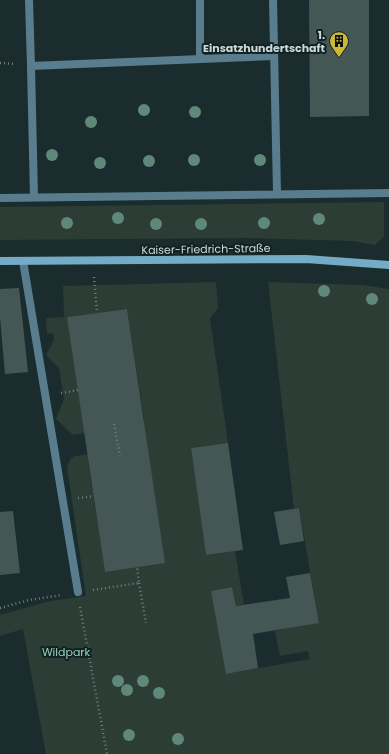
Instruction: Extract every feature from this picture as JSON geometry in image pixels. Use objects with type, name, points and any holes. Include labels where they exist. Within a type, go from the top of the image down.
[{"type":"street","name":"Kaiser-Friedrich-Straße","points":[[0,262],[306,259],[389,265]]},
{"type":"lane","points":[[29,0],[32,66],[34,197]]},
{"type":"lane","points":[[200,0],[200,59]]},
{"type":"lane","points":[[273,0],[277,193]]},
{"type":"lane","points":[[32,66],[274,56]]},
{"type":"lane","points":[[0,198],[277,193],[389,193]]},
{"type":"lane","points":[[23,261],[78,592]]},
{"type":"path","points":[[94,277],[97,313]]},
{"type":"path","points":[[114,424],[120,456]]},
{"type":"path","points":[[137,567],[146,623]]},
{"type":"path","points":[[0,608],[29,600],[139,583]]},
{"type":"path","points":[[78,592],[107,754]]},
{"type":"green space","points":[[384,202],[384,237],[375,245],[353,241],[244,238],[0,240],[0,207]]},
{"type":"green space","name":"Wildpark","points":[[216,282],[218,308],[210,318],[228,443],[191,448],[206,555],[235,551],[244,604],[236,606],[232,587],[211,591],[222,649],[255,643],[255,648],[226,674],[310,659],[308,651],[280,656],[275,631],[319,622],[299,508],[294,509],[268,282],[363,285],[389,289],[389,754],[46,754],[23,629],[0,636],[0,615],[50,601],[86,596],[67,467],[71,458],[75,456],[110,451],[88,461],[105,571],[114,424],[144,419],[127,309],[67,317],[105,430],[73,435],[56,419],[64,399],[59,368],[46,355],[54,340],[53,333],[47,334],[46,318],[64,317],[63,286]]},
{"type":"building","name":"1. Einsatzhundertschaft","points":[[309,0],[369,0],[369,116],[310,117]]},
{"type":"building","points":[[19,288],[28,372],[5,374],[0,317],[0,289]]},
{"type":"building","points":[[127,309],[165,563],[105,572],[67,317]]},
{"type":"building","points":[[228,443],[243,550],[206,555],[191,448]]},
{"type":"building","points":[[299,508],[304,541],[280,545],[274,512]]},
{"type":"building","points":[[13,511],[20,573],[0,575],[0,512]]},
{"type":"building","points":[[310,573],[319,623],[253,634],[258,668],[226,674],[211,591],[232,587],[236,606],[290,598],[286,577]]},
{"type":"place","name":"1. Einsatzhundertschaft","points":[[339,58]]}]
